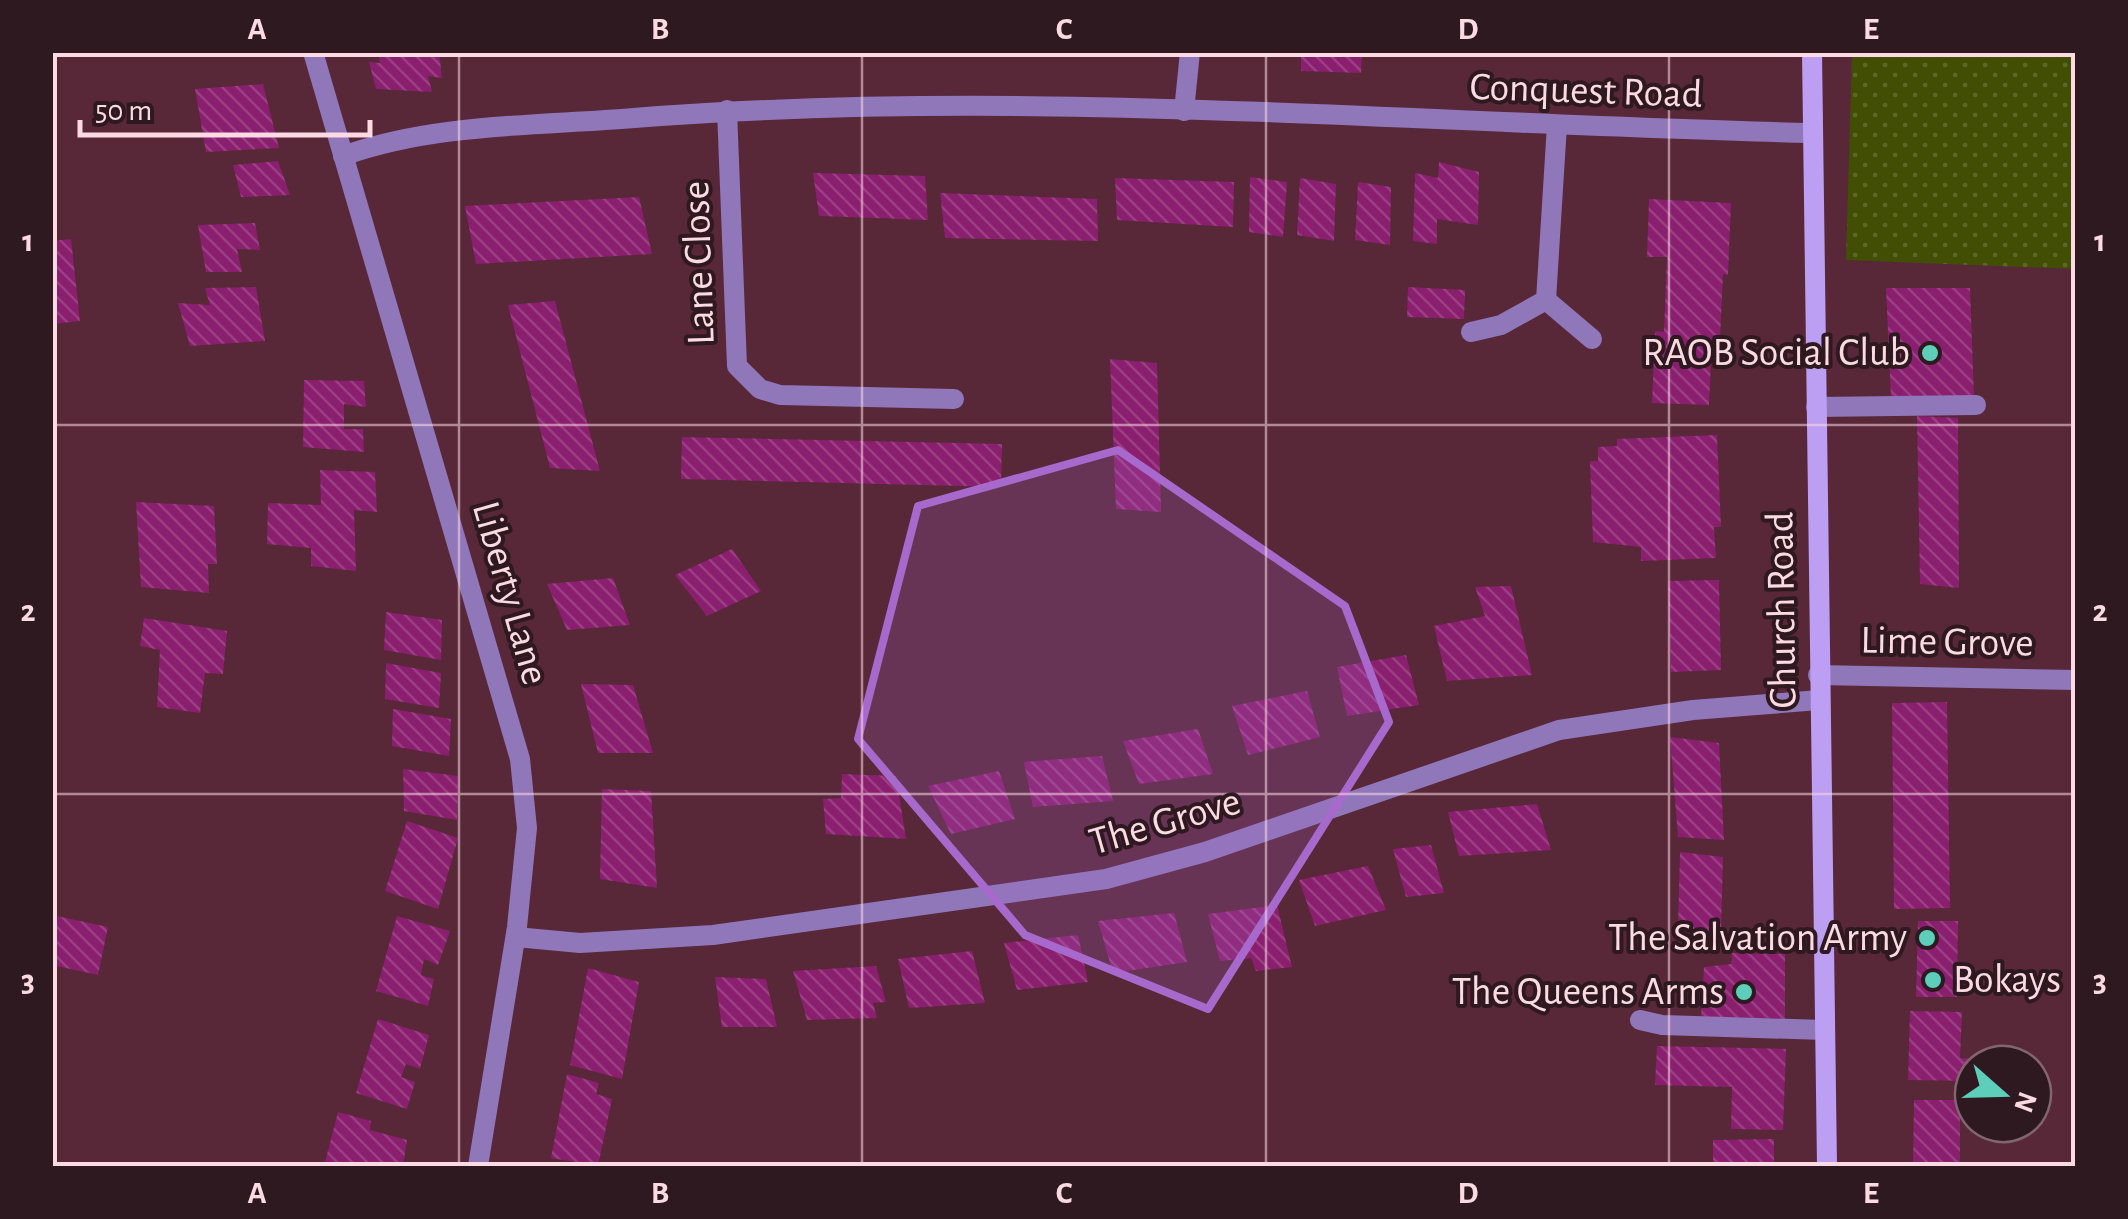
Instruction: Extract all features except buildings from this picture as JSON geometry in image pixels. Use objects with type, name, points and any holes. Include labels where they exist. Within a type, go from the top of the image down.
[{"type":"main road","name":"Church Road","points":[[1812,52],[1827,1166]]},
{"type":"street","name":"Liberty Lane","points":[[313,52],[520,760],[527,828],[516,937],[478,1166]]},
{"type":"street","points":[[1184,111],[1190,52]]},
{"type":"street","name":"Conquest Road","points":[[343,156],[372,146],[441,133],[727,110],[916,104],[1811,134]]},
{"type":"street","name":"Lane Close","points":[[727,110],[737,366],[760,389],[780,396],[954,399]]},
{"type":"street","points":[[1546,300],[1557,126]]},
{"type":"street","points":[[1471,332],[1500,325],[1546,300]]},
{"type":"street","points":[[1546,300],[1592,339]]},
{"type":"street","points":[[1816,407],[1976,405]]},
{"type":"street","name":"Lime Grove","points":[[1818,675],[2076,680]]},
{"type":"street","name":"The Grove","points":[[516,937],[580,943],[713,935],[1106,879],[1205,852],[1559,730],[1694,710],[1819,700]]},
{"type":"street","points":[[1640,1020],[1662,1026],[1824,1030]]},
{"type":"highlighted area","points":[[1118,450],[1345,606],[1389,722],[1208,1009],[1025,935],[858,739],[918,506]]},
{"type":"green space","points":[[1852,53],[2075,53],[2075,269],[1846,260]]},
{"type":"place","name":"RAOB Social Club","points":[[1930,353]]},
{"type":"place","name":"The Salvation Army","points":[[1927,938]]},
{"type":"place","name":"Bokays","points":[[1933,980]]},
{"type":"place","name":"The Queens Arms","points":[[1744,992]]}]
